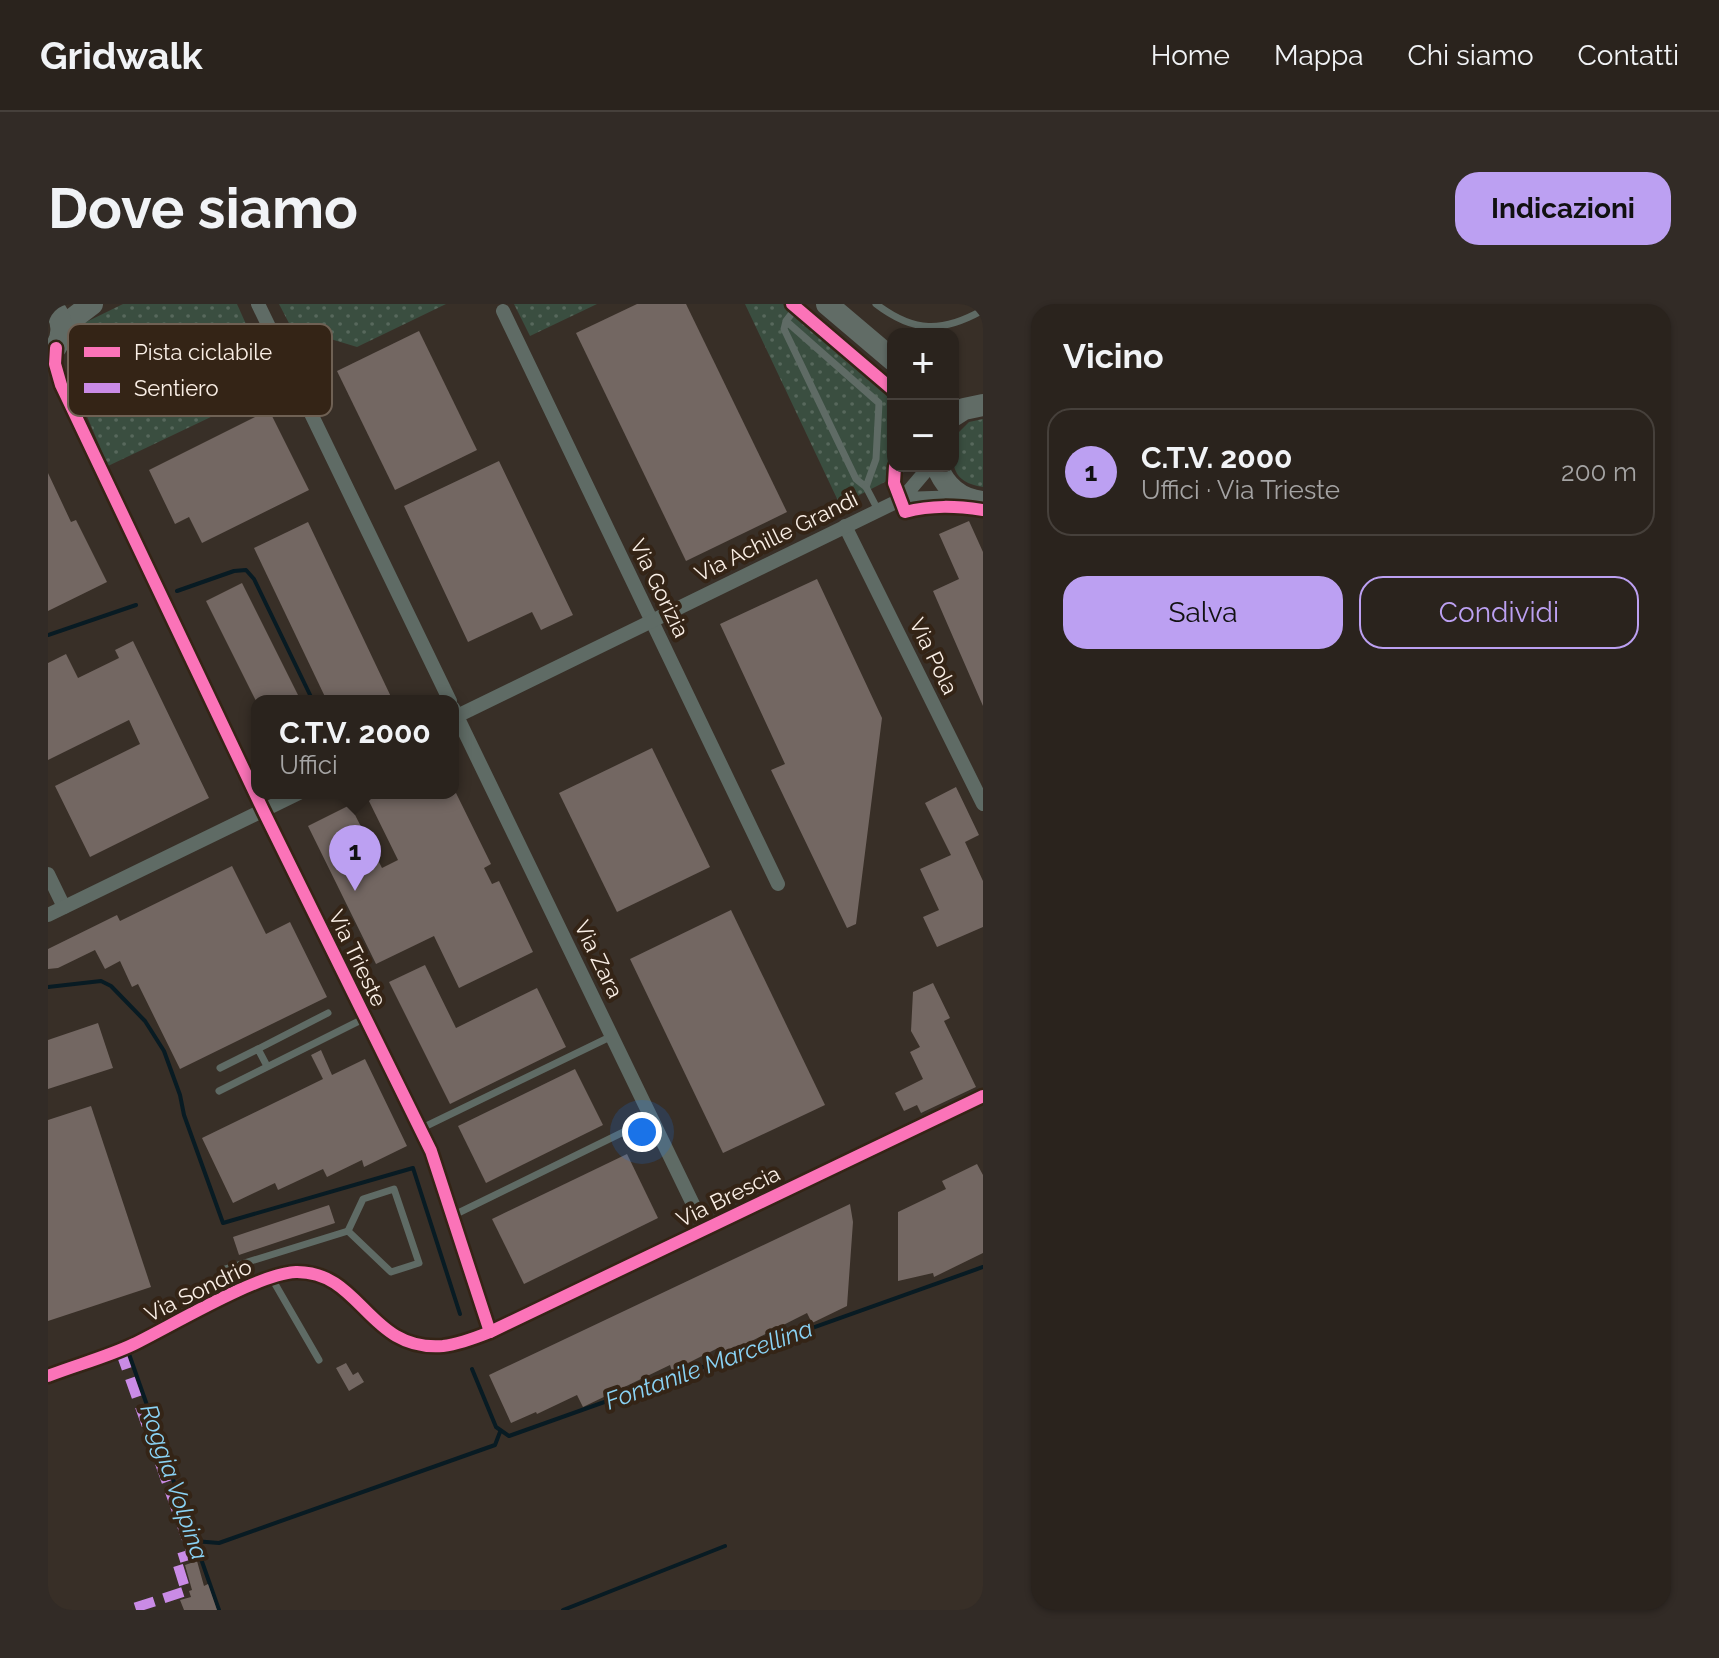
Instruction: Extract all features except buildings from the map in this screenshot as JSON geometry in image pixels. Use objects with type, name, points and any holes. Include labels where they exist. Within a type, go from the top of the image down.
[{"type":"street","points":[[68,324],[92,304]]},
{"type":"street","points":[[258,304],[268,324]]},
{"type":"street","points":[[827,304],[887,355]]},
{"type":"street","points":[[55,345],[59,317],[57,305]]},
{"type":"street","name":"Via Gorizia","points":[[503,311],[778,884]]},
{"type":"street","points":[[55,345],[68,325]]},
{"type":"street","name":"Via Trieste","points":[[55,345],[59,381],[68,400]]},
{"type":"street","name":"Via Trieste","points":[[76,416],[251,785]]},
{"type":"street","points":[[312,416],[447,695]]},
{"type":"street","points":[[902,499],[925,472]]},
{"type":"street","points":[[940,472],[945,482],[973,500]]},
{"type":"street","points":[[902,499],[973,500]]},
{"type":"street","name":"Via Achille Grandi","points":[[459,712],[902,499]]},
{"type":"street","name":"Via Pola","points":[[845,526],[983,804]]},
{"type":"street","name":"Via Zara","points":[[459,724],[705,1229]]},
{"type":"street","name":"Via Trieste","points":[[258,799],[431,1151],[490,1332]]},
{"type":"street","points":[[48,915],[286,799]]},
{"type":"street","points":[[48,874],[64,907]]},
{"type":"street","name":"Via Brescia","points":[[490,1332],[983,1096]]},
{"type":"street","name":"Via Sondrio","points":[[48,1376],[130,1346],[271,1277],[300,1272],[330,1280],[344,1289],[385,1330],[417,1344],[451,1345],[490,1332]]},
{"type":"lane","points":[[799,304],[786,321],[784,329],[856,479],[866,487],[878,510]]},
{"type":"lane","points":[[876,304],[895,319],[931,326],[959,323],[983,310]]},
{"type":"lane","points":[[786,321],[879,403],[876,459],[866,487]]},
{"type":"lane","points":[[790,343],[807,340]]},
{"type":"lane","points":[[220,1068],[328,1013]]},
{"type":"lane","name":"Via Trieste","points":[[219,1091],[365,1018]]},
{"type":"lane","points":[[420,1129],[612,1036]]},
{"type":"lane","points":[[258,1049],[267,1066]]},
{"type":"lane","points":[[452,1216],[652,1118]]},
{"type":"lane","points":[[233,1295],[225,1269],[348,1231],[363,1199],[394,1189],[419,1263],[391,1272],[348,1231]]},
{"type":"lane","points":[[271,1277],[319,1360]]},
{"type":"green space","points":[[123,304],[237,304],[246,324],[82,324]]},
{"type":"green space","points":[[279,304],[446,304],[357,347],[332,339],[332,324],[289,324]]},
{"type":"green space","points":[[514,304],[597,304],[530,336]]},
{"type":"green space","points":[[745,304],[785,304],[887,390],[887,472],[904,472],[840,505]]},
{"type":"green space","points":[[87,416],[213,416],[108,466]]},
{"type":"green space","points":[[983,419],[983,487],[972,485],[957,472],[959,432],[969,422]]},
{"type":"waterway","points":[[177,591],[234,571],[246,570],[254,579],[310,695]]},
{"type":"waterway","points":[[48,635],[136,605]]},
{"type":"waterway","name":"Fontanile Marcellina","points":[[48,987],[101,981],[111,986],[145,1021],[164,1051],[223,1223],[413,1168],[460,1314]]},
{"type":"waterway","name":"Fontanile Marcellina","points":[[472,1369],[496,1427],[509,1436],[983,1267]]},
{"type":"waterway","name":"Roggia Volpina","points":[[129,1354],[219,1610]]},
{"type":"waterway","points":[[194,1541],[219,1543],[495,1445],[500,1432]]},
{"type":"waterway","points":[[563,1610],[725,1546]]},
{"type":"marked path","points":[[120,1350],[192,1554],[176,1559],[186,1591],[128,1610]]},
{"type":"cycle path","points":[[792,304],[887,385]]},
{"type":"cycle path","points":[[56,348],[55,364],[68,400]]},
{"type":"cycle path","points":[[76,416],[251,785]]},
{"type":"cycle path","points":[[895,472],[894,483],[905,512],[944,507],[983,510]]},
{"type":"cycle path","points":[[258,799],[431,1151],[490,1332]]},
{"type":"cycle path","points":[[48,1376],[124,1349],[260,1281],[296,1272],[318,1275],[336,1284],[381,1325],[398,1337],[418,1345],[443,1346],[467,1340],[490,1332],[983,1096]]},
{"type":"place","name":"C.T.V. 2000","points":[[355,891]]}]
